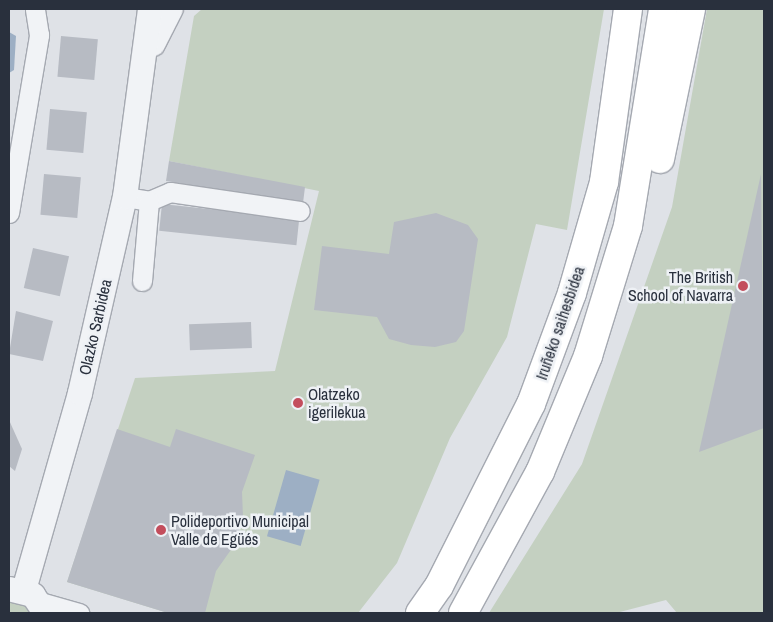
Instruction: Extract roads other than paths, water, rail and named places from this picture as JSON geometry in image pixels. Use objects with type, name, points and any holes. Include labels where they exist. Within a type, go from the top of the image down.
[{"type":"highway","points":[[540,472],[588,356],[628,226],[663,9]]},
{"type":"highway","points":[[463,613],[602,353],[652,197],[691,9]]},
{"type":"highway","name":"Iruñeko saihesbidea","points":[[420,613],[439,586],[531,404],[572,293],[604,182],[627,15]]},
{"type":"street","points":[[9,213],[39,35],[35,9]]},
{"type":"street","name":"Olazko Sarbidea","points":[[30,599],[126,196],[146,60],[150,9]]},
{"type":"street","name":"Olazko Sarbidea","points":[[146,60],[171,9]]},
{"type":"street","points":[[126,196],[149,201],[170,192],[300,211]]},
{"type":"street","points":[[142,281],[149,201]]},
{"type":"street","points":[[30,599],[78,613]]},
{"type":"water","points":[[9,32],[16,36],[14,70],[9,73]]},
{"type":"water","points":[[286,470],[320,480],[301,546],[267,536]]},
{"type":"place","name":"The British School of Navarra","points":[[743,286]]},
{"type":"place","name":"Olatzeko igerilekua","points":[[298,403]]},
{"type":"place","name":"Polideportivo Municipal Valle de Egüés","points":[[161,530]]}]
